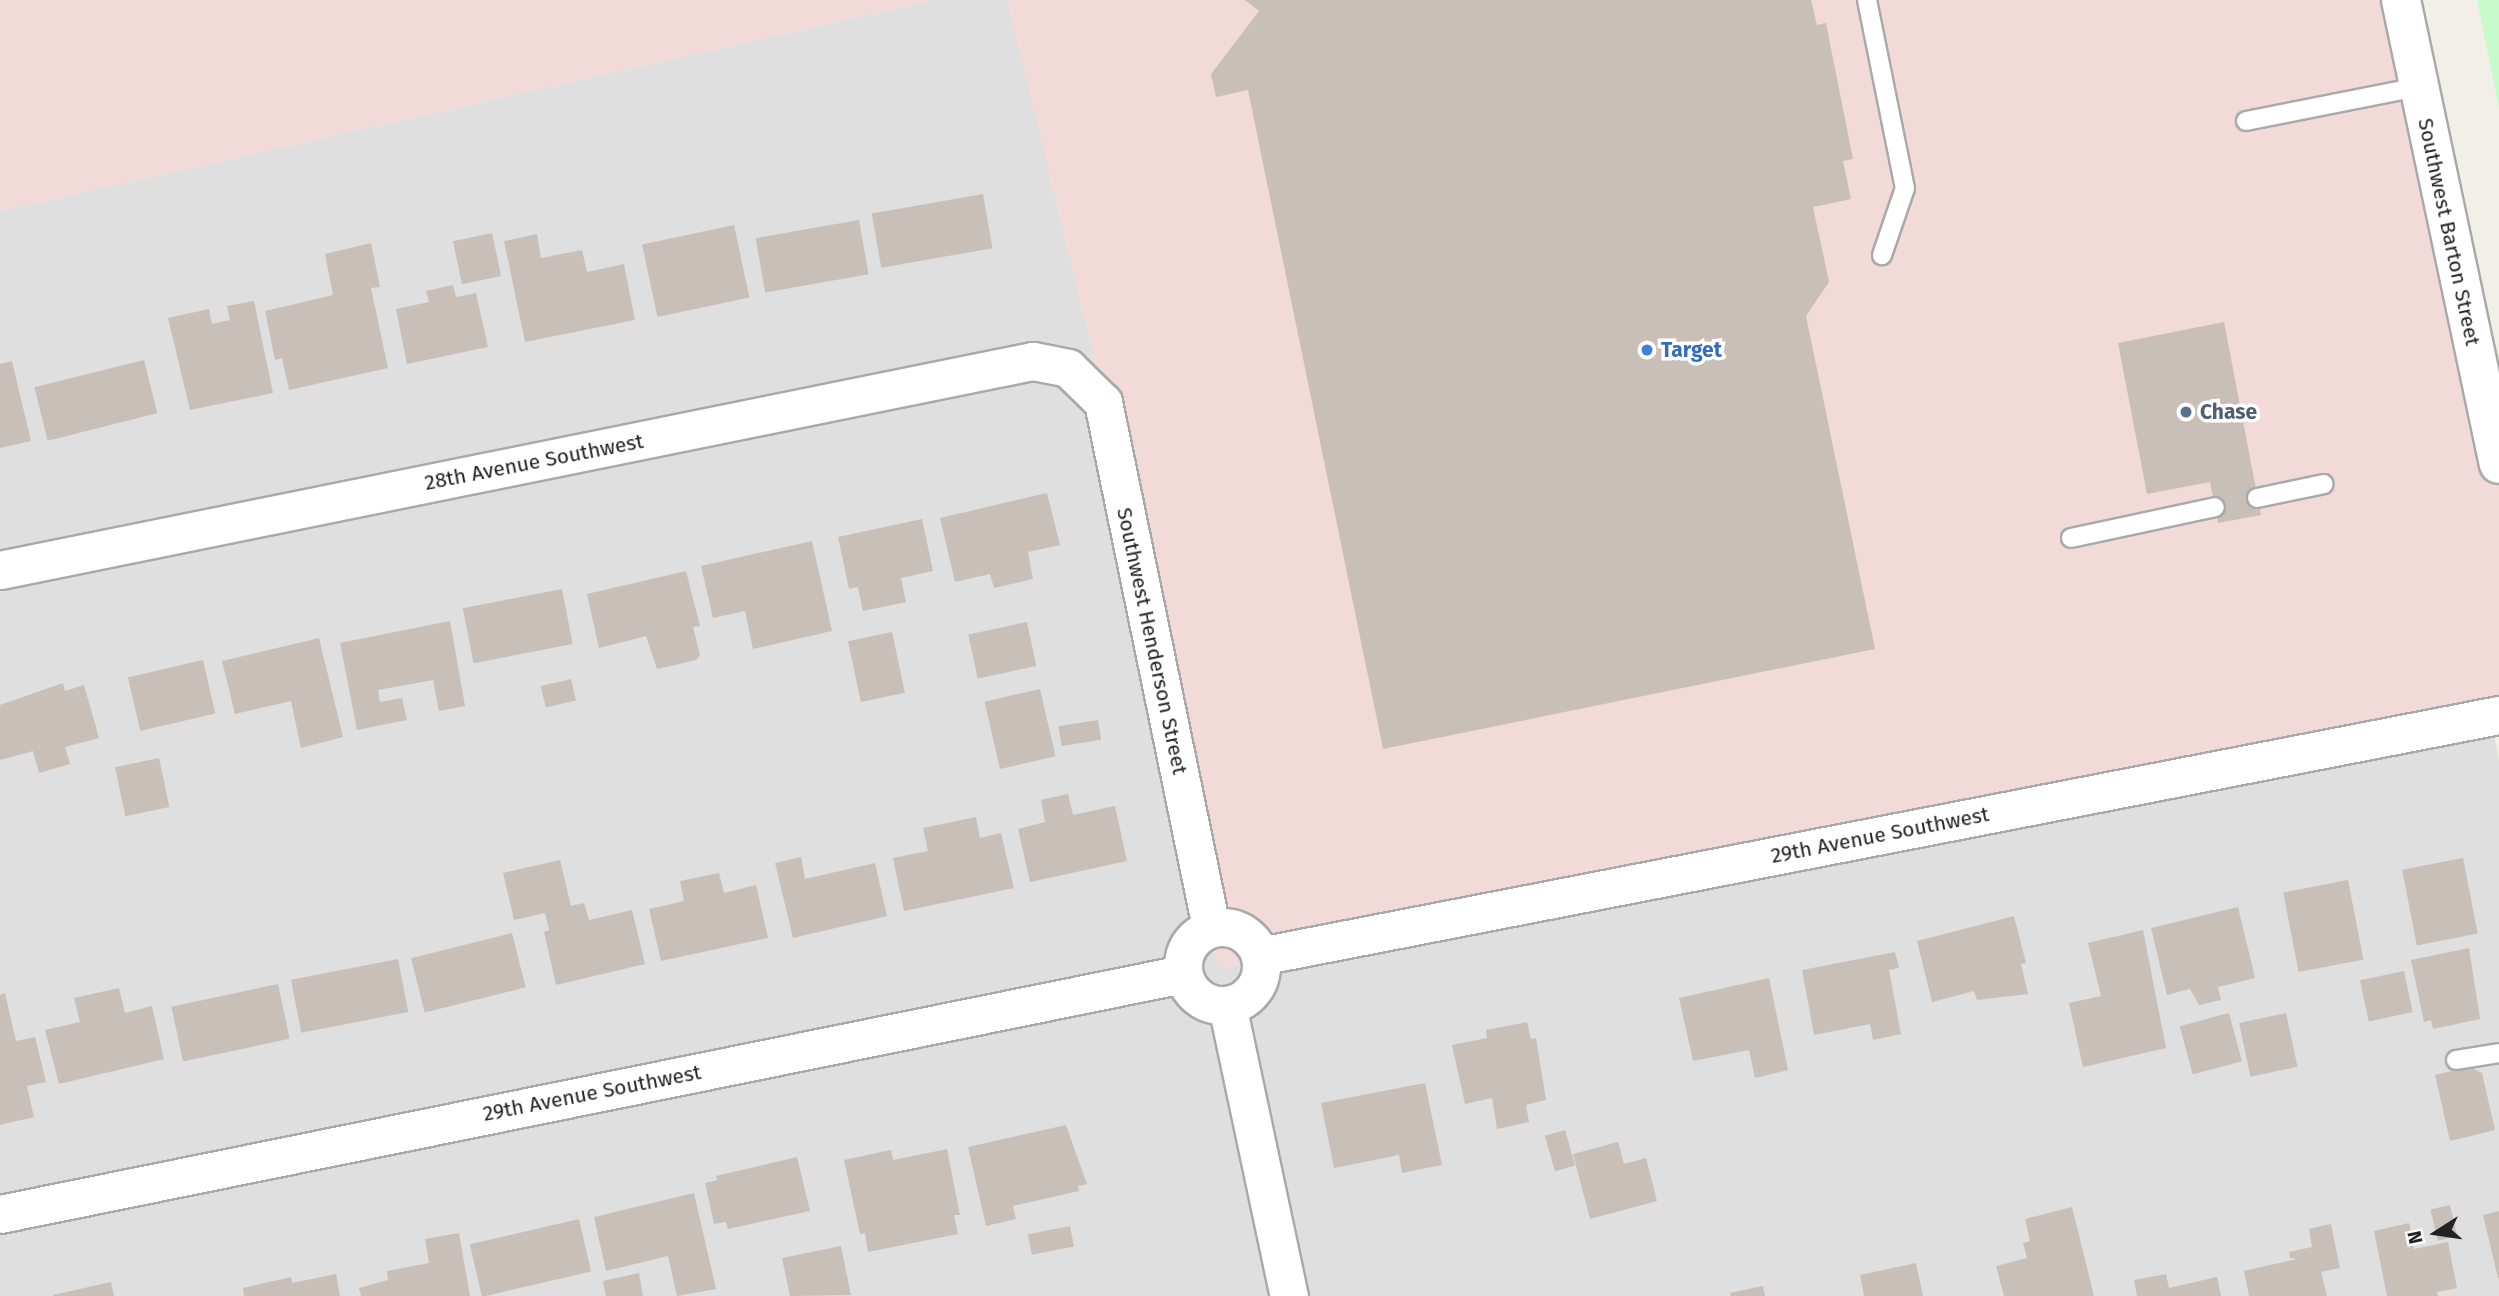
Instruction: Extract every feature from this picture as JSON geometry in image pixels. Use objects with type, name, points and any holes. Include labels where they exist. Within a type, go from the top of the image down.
[{"type":"street","name":"Southwest Barton Street","points":[[2401,0],[2499,464]]},
{"type":"street","name":"28th Avenue Southwest","points":[[0,570],[1033,361],[1068,368]]},
{"type":"street","name":"Southwest Henderson Street","points":[[1068,368],[1103,401],[1211,928]]},
{"type":"street","name":"29th Avenue Southwest","points":[[1261,956],[2499,715]]},
{"type":"street","points":[[1224,926],[1247,935],[1261,956],[1258,982],[1250,993],[1227,1005],[1201,999],[1183,974],[1190,942],[1211,928],[1224,926]]},
{"type":"street","name":"29th Avenue Southwest","points":[[0,1214],[1183,974]]},
{"type":"street","points":[[1227,1005],[1289,1296]]},
{"type":"lane","points":[[1867,0],[1905,188],[1882,254]]},
{"type":"lane","points":[[2246,121],[2418,87]]},
{"type":"lane","points":[[2258,498],[2324,484]]},
{"type":"lane","points":[[2071,538],[2215,507]]},
{"type":"lane","points":[[2456,1059],[2499,1053]]},
{"type":"shaded area","points":[[0,0],[933,0],[0,211]]},
{"type":"shaded area","points":[[933,0],[1008,0],[1093,353],[1219,968],[2490,717],[2499,760],[2499,1296],[0,1296],[0,211]]},
{"type":"shaded area","points":[[1007,0],[2404,0],[2499,455],[2499,715],[1219,968],[1093,353]]},
{"type":"green space","points":[[2477,0],[2499,0],[2499,108]]},
{"type":"building","points":[[1245,0],[1811,0],[1817,25],[1826,23],[1853,159],[1843,161],[1851,199],[1813,207],[1829,282],[1806,316],[1875,649],[1383,749],[1248,90],[1216,97],[1211,74],[1259,11]]},
{"type":"building","points":[[983,194],[993,248],[881,268],[872,214]]},
{"type":"building","points":[[859,220],[869,274],[765,292],[756,238]]},
{"type":"building","points":[[734,225],[749,297],[657,317],[642,245]]},
{"type":"building","points":[[492,233],[501,276],[462,284],[453,241]]},
{"type":"building","points":[[537,234],[541,258],[582,250],[587,272],[624,264],[635,320],[525,342],[504,241]]},
{"type":"building","points":[[371,243],[380,287],[371,288],[388,368],[289,390],[282,358],[275,360],[265,311],[333,295],[325,254]]},
{"type":"building","points":[[453,285],[456,297],[476,293],[488,347],[407,364],[396,309],[429,302],[426,291]]},
{"type":"building","points":[[254,301],[273,393],[190,410],[168,318],[209,309],[212,324],[230,320],[227,306]]},
{"type":"building","name":"Chase","points":[[2224,322],[2261,515],[2218,523],[2210,482],[2147,494],[2118,343]]},
{"type":"building","points":[[144,360],[157,413],[48,441],[34,387]]},
{"type":"building","points":[[12,361],[31,441],[0,448],[0,364]]},
{"type":"building","points":[[1047,493],[1060,545],[1028,552],[1033,579],[994,588],[990,574],[955,582],[940,518]]},
{"type":"building","points":[[922,519],[933,571],[901,578],[906,602],[863,611],[858,587],[849,589],[838,537]]},
{"type":"building","points":[[812,541],[832,631],[753,649],[745,611],[713,618],[701,566]]},
{"type":"building","points":[[686,571],[700,626],[693,627],[700,655],[696,660],[657,669],[646,636],[599,648],[587,594]]},
{"type":"building","points":[[562,589],[573,644],[474,663],[463,608]]},
{"type":"building","points":[[450,621],[465,706],[439,711],[433,680],[378,690],[380,702],[402,698],[407,720],[357,730],[340,643]]},
{"type":"building","points":[[1027,622],[1036,666],[978,678],[968,634]]},
{"type":"building","points":[[892,632],[905,693],[861,702],[848,641]]},
{"type":"building","points":[[319,638],[343,737],[301,748],[291,701],[235,714],[222,661]]},
{"type":"building","points":[[203,660],[215,714],[140,731],[128,677]]},
{"type":"building","points":[[571,679],[576,700],[546,707],[541,686]]},
{"type":"building","points":[[63,683],[65,691],[84,685],[99,738],[65,747],[70,764],[39,773],[33,751],[0,760],[0,705]]},
{"type":"building","points":[[1040,689],[1056,756],[1000,769],[984,702]]},
{"type":"building","points":[[1098,720],[1101,740],[1062,746],[1058,726]]},
{"type":"building","points":[[159,758],[169,807],[125,816],[115,767]]},
{"type":"building","points":[[1068,794],[1073,815],[1115,806],[1127,861],[1030,882],[1018,829],[1045,822],[1041,800]]},
{"type":"building","points":[[976,817],[980,838],[1001,833],[1014,888],[904,911],[893,858],[928,851],[923,828]]},
{"type":"building","points":[[801,857],[805,879],[875,863],[887,916],[793,938],[775,863]]},
{"type":"building","points":[[2463,858],[2478,934],[2417,945],[2402,870]]},
{"type":"building","points":[[560,860],[571,906],[584,903],[589,920],[632,910],[645,964],[556,985],[544,932],[549,930],[545,913],[514,920],[503,873]]},
{"type":"building","points":[[719,873],[724,893],[756,885],[768,938],[661,961],[649,909],[684,901],[680,881]]},
{"type":"building","points":[[2348,880],[2363,960],[2299,972],[2283,893]]},
{"type":"building","points":[[2238,907],[2255,978],[2218,987],[2221,1000],[2199,1005],[2190,989],[2167,995],[2151,928]]},
{"type":"building","points":[[2014,916],[2026,963],[2021,964],[2028,994],[1977,1000],[1974,991],[1932,1002],[1917,941]]},
{"type":"building","points":[[2143,930],[2166,1048],[2083,1067],[2069,1003],[2101,996],[2088,943]]},
{"type":"building","points":[[512,933],[526,987],[425,1012],[411,958]]},
{"type":"building","points":[[2469,948],[2480,1019],[2433,1029],[2431,1020],[2424,1022],[2411,960]]},
{"type":"building","points":[[1895,952],[1899,968],[1889,970],[1901,1034],[1873,1040],[1870,1024],[1814,1035],[1802,970]]},
{"type":"building","points":[[398,959],[408,1012],[301,1033],[291,980]]},
{"type":"building","points":[[2404,971],[2413,1012],[2369,1021],[2360,980]]},
{"type":"building","points":[[1769,978],[1788,1070],[1755,1078],[1749,1050],[1693,1061],[1679,998]]},
{"type":"building","points":[[278,984],[290,1039],[183,1061],[171,1007]]},
{"type":"building","points":[[119,988],[125,1013],[152,1006],[164,1059],[59,1084],[45,1030],[80,1022],[74,998]]},
{"type":"building","points":[[5,993],[16,1041],[35,1037],[46,1082],[27,1086],[34,1117],[0,1125],[0,995]]},
{"type":"building","points":[[2229,1013],[2242,1061],[2193,1074],[2180,1026]]},
{"type":"building","points":[[2286,1013],[2297,1067],[2250,1077],[2239,1023]]},
{"type":"building","points":[[1527,1022],[1531,1039],[1536,1038],[1546,1100],[1526,1105],[1529,1122],[1497,1129],[1492,1098],[1465,1104],[1452,1045],[1487,1038],[1486,1030]]},
{"type":"building","points":[[2469,1067],[2482,1073],[2495,1130],[2450,1141],[2435,1075]]},
{"type":"building","points":[[1425,1083],[1442,1165],[1402,1173],[1399,1155],[1334,1168],[1321,1103]]},
{"type":"building","points":[[1066,1125],[1087,1184],[1078,1186],[1079,1191],[1013,1206],[1016,1219],[986,1226],[968,1147]]},
{"type":"building","points":[[1565,1130],[1575,1166],[1555,1171],[1545,1136]]},
{"type":"building","points":[[1618,1142],[1624,1164],[1646,1158],[1657,1201],[1590,1219],[1573,1154]]},
{"type":"building","points":[[947,1149],[960,1215],[954,1215],[958,1234],[868,1252],[865,1233],[860,1234],[844,1160],[891,1150],[893,1160]]},
{"type":"building","points":[[797,1157],[810,1211],[728,1229],[726,1222],[714,1224],[705,1183],[717,1180],[716,1176]]},
{"type":"building","points":[[694,1193],[716,1289],[677,1296],[668,1256],[606,1271],[594,1217]]},
{"type":"building","points":[[2450,1205],[2457,1236],[2438,1241],[2431,1209]]},
{"type":"building","points":[[2072,1207],[2094,1296],[2004,1296],[1996,1266],[2027,1258],[2023,1243],[2030,1241],[2025,1219]]},
{"type":"building","points":[[2499,1211],[2499,1278],[2498,1278],[2483,1215]]},
{"type":"building","points":[[579,1219],[591,1272],[482,1296],[470,1244]]},
{"type":"building","points":[[2409,1223],[2414,1249],[2448,1242],[2457,1288],[2437,1292],[2438,1296],[2387,1296],[2374,1231]]},
{"type":"building","points":[[2331,1224],[2340,1268],[2321,1272],[2327,1296],[2249,1296],[2244,1271],[2297,1259],[2290,1258],[2289,1252],[2312,1247],[2309,1229]]},
{"type":"building","points":[[1070,1226],[1074,1247],[1032,1255],[1028,1234]]},
{"type":"building","points":[[459,1233],[470,1296],[361,1296],[359,1288],[388,1280],[387,1271],[429,1263],[425,1239]]},
{"type":"building","points":[[841,1246],[851,1295],[790,1296],[782,1258]]},
{"type":"building","points":[[1916,1263],[1923,1296],[1864,1296],[1860,1275]]},
{"type":"building","points":[[639,1273],[643,1296],[606,1296],[603,1281]]},
{"type":"building","points":[[336,1274],[340,1296],[244,1296],[243,1288],[291,1277],[292,1283]]},
{"type":"building","points":[[2166,1274],[2169,1288],[2217,1277],[2221,1296],[2137,1296],[2134,1280]]},
{"type":"building","points":[[111,1282],[114,1296],[53,1296],[53,1295]]},
{"type":"building","points":[[1763,1286],[1765,1296],[1731,1296],[1730,1293]]},
{"type":"place","name":"Target","points":[[1647,350]]},
{"type":"place","name":"Chase","points":[[2186,412]]}]
